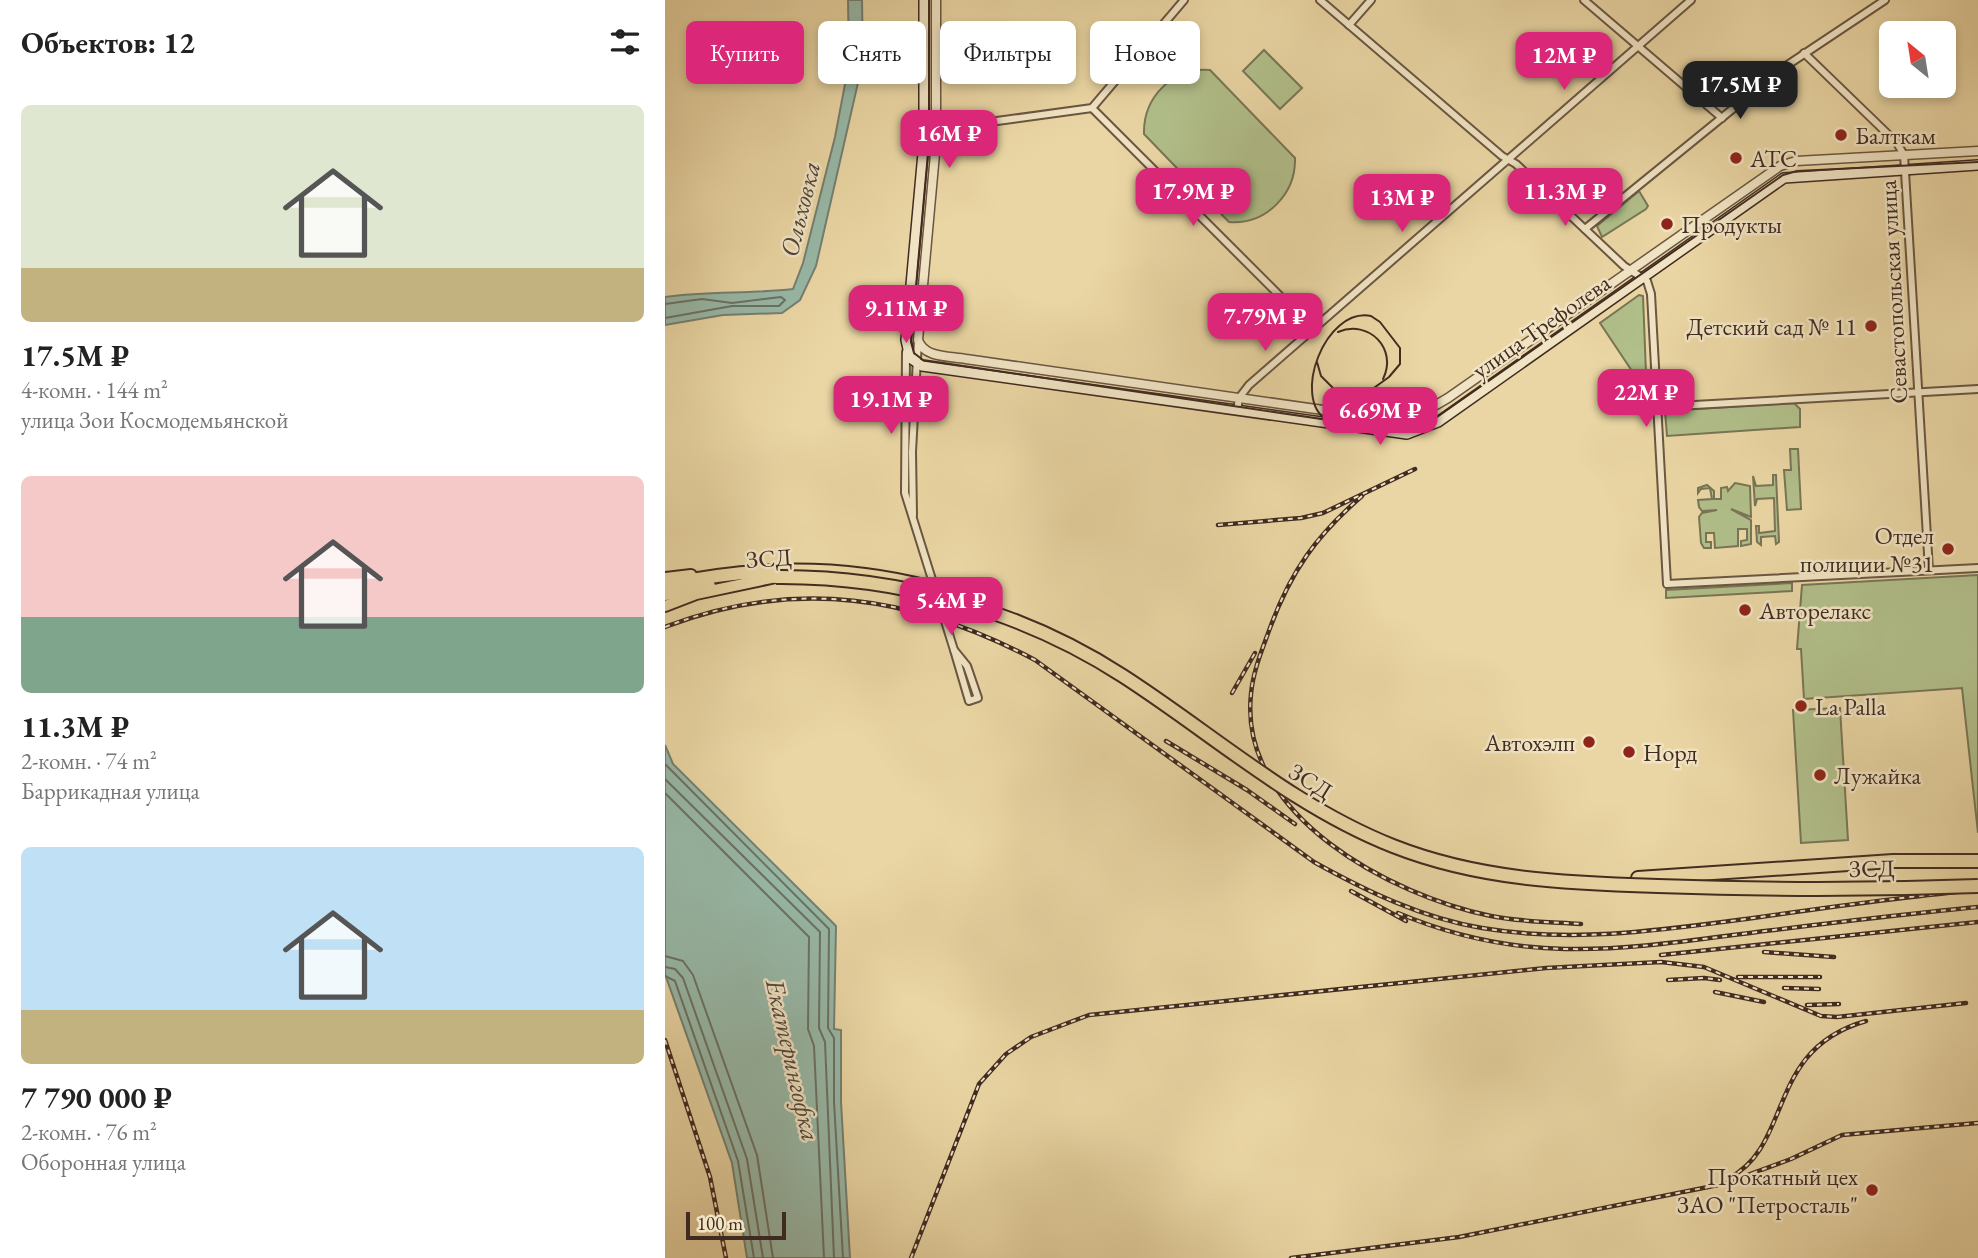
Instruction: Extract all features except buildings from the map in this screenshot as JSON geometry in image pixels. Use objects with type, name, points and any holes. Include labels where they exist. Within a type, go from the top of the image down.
[{"type":"highway","name":"ЗСД","points":[[665,585],[747,573],[813,570],[864,574],[961,595],[1021,616],[1097,652],[1325,807],[1376,831],[1465,860],[1532,873],[1638,878],[1893,861],[1978,861]]},
{"type":"highway","name":"ЗСД","points":[[665,594],[776,578],[813,577],[900,588],[987,610],[1041,631],[1124,677],[1322,814],[1396,848],[1466,869],[1584,885],[1748,890],[1978,886]]},
{"type":"main road","points":[[919,353],[906,348],[924,131],[924,0]]},
{"type":"main road","name":"улица Трефолева","points":[[919,353],[1237,411],[1378,432],[1418,432],[1455,411],[1784,177],[1978,164]]},
{"type":"main road","points":[[665,578],[747,573]]},
{"type":"main road","points":[[665,606],[697,593],[776,578]]},
{"type":"street","points":[[913,516],[919,353],[936,131],[936,0]]},
{"type":"street","points":[[924,131],[1092,108],[1184,0]]},
{"type":"street","points":[[1320,0],[1508,160],[1630,270],[1647,281],[1651,294],[1667,584],[1978,568]]},
{"type":"street","points":[[1349,25],[1371,0]]},
{"type":"street","points":[[1584,0],[1722,118]]},
{"type":"street","points":[[1237,411],[1239,398],[1249,385],[1691,0]]},
{"type":"street","points":[[1585,229],[1804,53],[1885,0]]},
{"type":"street","name":"Севастопольская улица","points":[[1804,53],[1897,143],[1904,155],[1929,570]]},
{"type":"street","points":[[1092,108],[1313,329]]},
{"type":"street","name":"улица Трефолева","points":[[919,353],[1391,420],[1421,416],[1785,163],[1978,151]]},
{"type":"street","points":[[906,348],[904,480],[913,516],[969,701],[978,698],[967,666],[954,650]]},
{"type":"street","points":[[906,369],[919,353]]},
{"type":"street","points":[[1658,407],[1978,389]]},
{"type":"green space","points":[[1264,50],[1302,88],[1280,109],[1243,71]]},
{"type":"green space","points":[[1200,70],[1210,70],[1295,158],[1290,184],[1276,205],[1266,213],[1243,222],[1229,222],[1144,134],[1149,108],[1162,87],[1166,84],[1200,84]]},
{"type":"green space","points":[[1639,191],[1648,206],[1646,209],[1602,237],[1597,226]]},
{"type":"green space","points":[[1639,295],[1643,296],[1646,373],[1636,377],[1600,323]]},
{"type":"green space","points":[[1794,403],[1800,409],[1800,427],[1667,436],[1665,411]]},
{"type":"green space","points":[[1790,449],[1798,449],[1801,509],[1787,510],[1784,470],[1791,470]]},
{"type":"green space","points":[[1773,475],[1776,475],[1779,542],[1776,544],[1775,536],[1761,537],[1761,545],[1757,542],[1756,526],[1759,526],[1759,533],[1775,531],[1774,498],[1757,499],[1755,506],[1753,476],[1756,486],[1773,485]]},
{"type":"green space","points":[[1735,483],[1750,486],[1751,517],[1731,509],[1751,520],[1751,544],[1741,546],[1741,541],[1747,540],[1747,529],[1738,529],[1738,546],[1715,548],[1714,533],[1706,533],[1706,542],[1711,542],[1711,548],[1704,548],[1701,543],[1699,517],[1702,513],[1717,510],[1702,511],[1698,500],[1712,499],[1710,488],[1701,489],[1698,493],[1698,488],[1707,485],[1714,491],[1714,499],[1721,499],[1721,488],[1727,487],[1728,491]]},
{"type":"green space","points":[[1978,575],[1978,833],[1962,688],[1804,699],[1801,649],[1797,649],[1802,585]]},
{"type":"green space","points":[[1792,583],[1792,591],[1666,598],[1666,590]]},
{"type":"green space","name":"Лужайка","points":[[1840,708],[1848,840],[1801,843],[1793,710]]},
{"type":"water","points":[[848,0],[862,0],[862,21],[848,21]]},
{"type":"water","points":[[845,84],[858,84],[816,266],[800,300],[782,313],[723,315],[665,325],[665,297],[793,289],[803,263],[835,137]]},
{"type":"water","name":"Екатерингофка","points":[[665,745],[673,764],[836,926],[834,1029],[841,1030],[841,1102],[850,1258],[747,1258],[732,1163],[665,974]]},
{"type":"tram line","points":[[929,0],[929,142],[911,342],[914,353],[923,360],[1389,429],[1417,427],[1437,417],[1783,175],[1797,171],[1978,162]]},
{"type":"tram line","points":[[1317,362],[1321,376],[1345,400],[1360,398],[1389,377],[1400,364],[1400,348],[1380,322],[1371,316],[1354,317],[1340,326],[1327,339],[1318,357],[1313,375],[1312,394],[1317,409],[1327,420]]},
{"type":"tram line","points":[[1338,332],[1360,330],[1378,339],[1387,357],[1383,379]]},
{"type":"tram line","points":[[1372,389],[1367,399],[1367,409],[1369,414],[1382,424]]},
{"type":"railway","points":[[1218,525],[1301,518],[1323,513],[1415,469]]},
{"type":"railway","points":[[1362,496],[1331,525],[1296,572],[1278,608],[1258,661],[1251,694],[1254,737],[1269,777],[1295,812],[1329,843],[1368,869],[1410,890],[1452,906],[1491,916],[1581,924]]},
{"type":"railway","points":[[665,627],[713,611],[761,602],[807,599],[853,601],[899,608],[944,621],[990,638],[1035,660],[1314,862],[1395,902],[1438,918],[1482,928],[1548,935],[1614,934],[1978,890]]},
{"type":"railway","points":[[1232,693],[1255,653]]},
{"type":"railway","points":[[1166,741],[1247,790],[1295,824]]},
{"type":"railway","points":[[1351,891],[1406,921]]},
{"type":"railway","points":[[1398,913],[1445,930],[1490,941],[1576,949],[1663,944],[1978,907]]},
{"type":"railway","points":[[1661,955],[1978,922]]},
{"type":"railway","points":[[1764,952],[1834,957]]},
{"type":"railway","points":[[911,1258],[979,1084],[1006,1054],[1031,1037],[1089,1015],[1546,968],[1661,962],[1704,967],[1821,1016],[1837,1017],[1966,1003]]},
{"type":"railway","points":[[1738,977],[1820,977]]},
{"type":"railway","points":[[1668,980],[1720,980]]},
{"type":"railway","points":[[1784,988],[1819,989]]},
{"type":"railway","points":[[1715,992],[1764,1002]]},
{"type":"railway","points":[[1807,1005],[1839,1004]]},
{"type":"railway","points":[[1729,1178],[1749,1163],[1764,1143],[1795,1074],[1811,1053],[1834,1035],[1866,1021]]},
{"type":"railway","points":[[665,1040],[710,1177],[726,1258]]},
{"type":"railway","points":[[1291,1258],[1459,1237],[1723,1184],[1791,1159],[1842,1135],[1978,1123]]},
{"type":"place","name":"Балткам","points":[[1841,135]]},
{"type":"place","name":"АТС","points":[[1736,158]]},
{"type":"place","name":"Продукты","points":[[1667,224]]},
{"type":"place","name":"Детский сад № 11","points":[[1871,326]]},
{"type":"place","name":"Отдел полиции №31","points":[[1948,549]]},
{"type":"place","name":"Авторелакс","points":[[1745,610]]},
{"type":"place","name":"La Palla","points":[[1801,706]]},
{"type":"place","name":"Автохэлп","points":[[1589,742]]},
{"type":"place","name":"Норд","points":[[1629,752]]},
{"type":"place","name":"Лужайка","points":[[1820,775]]},
{"type":"place","name":"Прокатный цех ЗАО \"Петросталь\"","points":[[1872,1190]]},
{"type":"water label","name":"Ольховка","points":[[800,209]]}]
